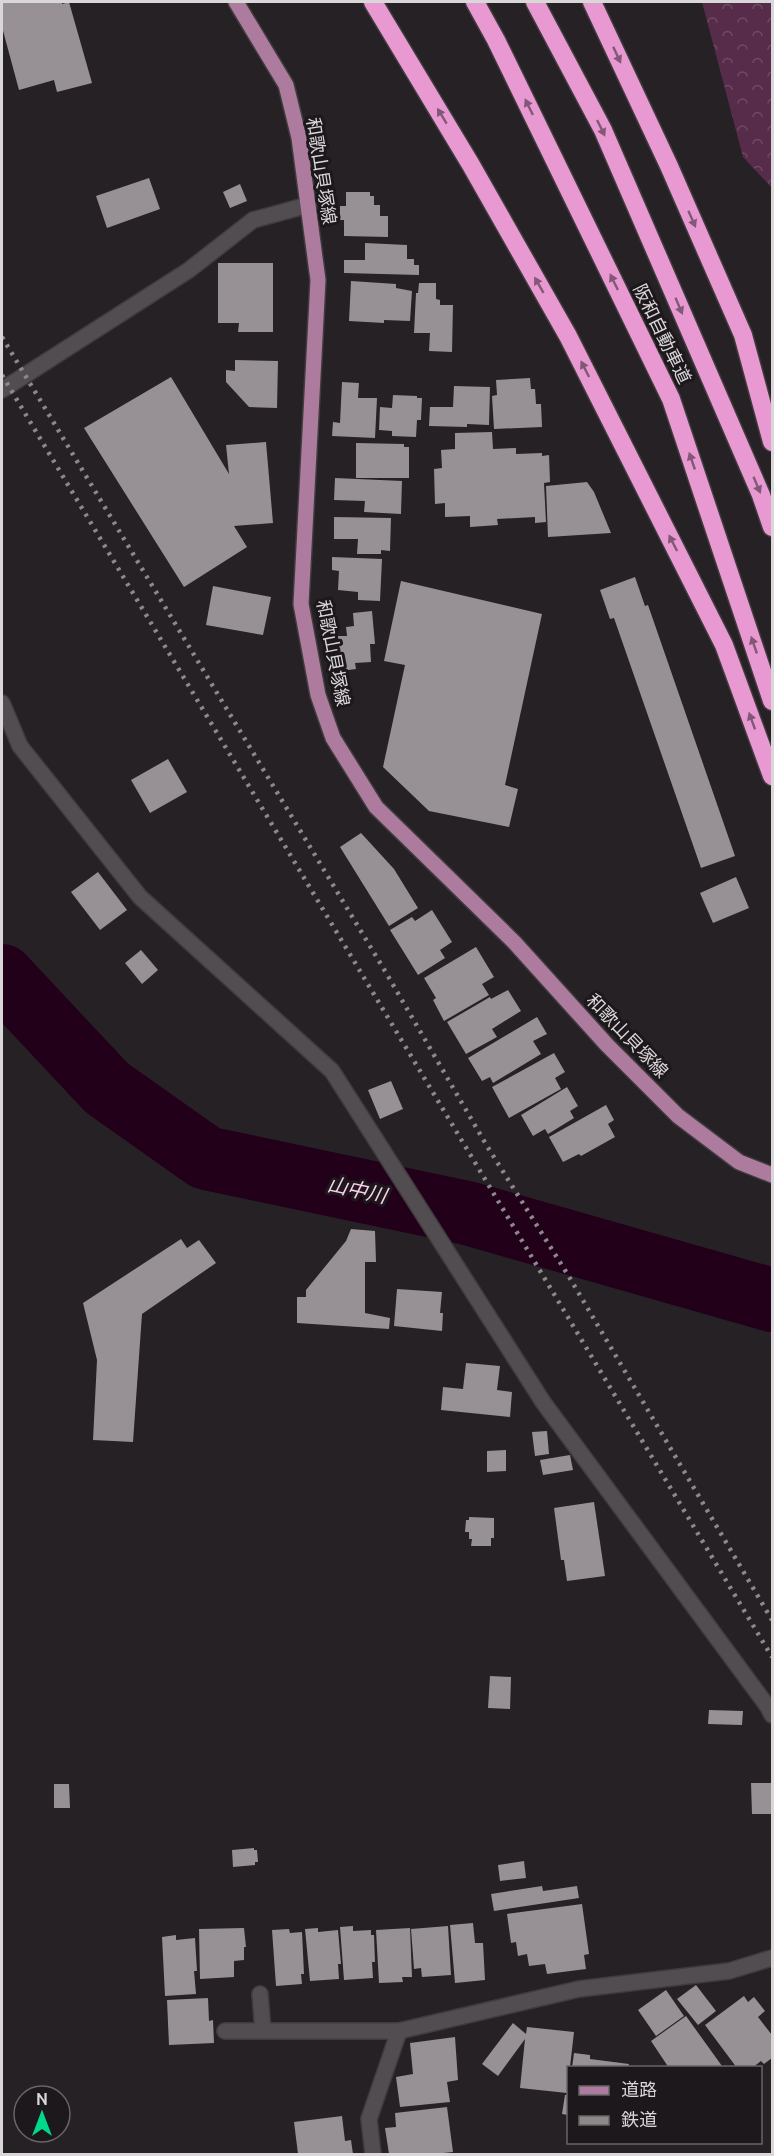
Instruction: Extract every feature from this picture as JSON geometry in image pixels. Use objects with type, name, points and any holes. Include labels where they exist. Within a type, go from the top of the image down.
[{"type":"highway","points":[[373,2],[471,165],[568,336],[724,645],[772,776]]},
{"type":"highway","name":"阪和自動車道","points":[[475,2],[496,40],[671,399],[772,701]]},
{"type":"highway","name":"阪和自動車道","points":[[535,2],[603,130],[761,495],[772,527]]},
{"type":"highway","points":[[592,2],[669,166],[743,335],[772,442]]},
{"type":"main road","name":"和歌山貝塚線","points":[[236,2],[285,85],[299,138],[318,280],[301,604],[318,694],[333,738],[376,807],[514,942],[607,1046],[678,1116],[739,1162],[772,1175]]},
{"type":"street","points":[[2,390],[189,270],[253,220],[308,205]]},
{"type":"street","points":[[2,703],[20,746],[140,897],[332,1071],[543,1402],[772,1715]]},
{"type":"street","points":[[225,2031],[399,2031],[579,1989],[729,1971],[772,1958]]},
{"type":"street","points":[[260,1994],[263,2031]]},
{"type":"street","points":[[373,2154],[369,2119],[399,2031]]},
{"type":"green space","points":[[702,2],[772,2],[772,188],[743,157]]},
{"type":"building","points":[[2,2],[62,2],[62,4],[69,2],[92,83],[57,92],[54,80],[19,90],[2,27]]},
{"type":"building","points":[[149,178],[160,209],[107,228],[96,196]]},
{"type":"building","points":[[240,184],[247,201],[230,208],[223,192]]},
{"type":"building","points":[[346,192],[370,192],[370,196],[374,196],[374,205],[380,205],[380,216],[388,216],[388,237],[344,236],[344,220],[340,220],[340,206],[346,206]]},
{"type":"building","points":[[365,243],[407,245],[407,259],[414,259],[414,265],[419,265],[419,275],[344,273],[344,260],[365,260]]},
{"type":"building","points":[[218,263],[273,263],[273,332],[238,332],[239,323],[218,323]]},
{"type":"building","points":[[351,281],[396,284],[396,288],[412,291],[410,321],[384,320],[384,323],[349,321]]},
{"type":"building","points":[[419,283],[436,283],[436,299],[440,300],[440,305],[453,305],[452,352],[429,351],[430,333],[414,333],[416,293],[418,293]]},
{"type":"building","points":[[235,360],[278,361],[277,408],[249,407],[226,382],[226,370],[235,371]]},
{"type":"building","points":[[171,377],[229,474],[226,445],[266,442],[273,523],[234,526],[247,547],[184,587],[84,428]]},
{"type":"building","points":[[530,378],[531,389],[535,389],[536,404],[541,404],[542,427],[494,429],[492,396],[497,395],[496,380]]},
{"type":"building","points":[[342,382],[359,383],[358,398],[377,398],[375,438],[332,436],[333,422],[340,423]]},
{"type":"building","points":[[454,386],[490,387],[489,425],[429,426],[430,407],[453,407]]},
{"type":"building","points":[[393,395],[422,398],[421,420],[417,420],[416,437],[392,436],[392,431],[379,430],[380,407],[392,408]]},
{"type":"building","points":[[492,432],[493,449],[516,448],[516,454],[549,455],[550,482],[544,483],[546,522],[535,523],[535,517],[497,519],[498,525],[470,527],[470,516],[445,517],[445,503],[435,504],[434,469],[442,468],[441,450],[455,449],[455,433]]},
{"type":"building","points":[[356,443],[404,444],[404,447],[409,447],[409,478],[356,478]]},
{"type":"building","points":[[335,478],[402,481],[401,514],[364,512],[365,501],[334,500]]},
{"type":"building","points":[[587,482],[594,492],[611,533],[548,537],[546,486]]},
{"type":"building","points":[[334,517],[391,518],[390,551],[381,550],[381,554],[357,554],[358,539],[334,539]]},
{"type":"building","points":[[332,557],[382,559],[380,601],[358,600],[358,592],[338,590],[339,571],[332,570]]},
{"type":"building","points":[[635,577],[645,606],[648,605],[735,856],[701,868],[614,618],[610,619],[600,590]]},
{"type":"building","points":[[401,581],[542,614],[505,785],[518,789],[509,827],[429,811],[383,767],[405,665],[384,661]]},
{"type":"building","points":[[213,586],[271,597],[263,635],[206,625]]},
{"type":"building","points":[[372,611],[375,644],[370,644],[371,662],[355,663],[356,669],[341,671],[338,636],[347,636],[346,627],[354,626],[353,613]]},
{"type":"building","points":[[168,759],[187,792],[150,813],[131,780]]},
{"type":"building","points":[[361,833],[394,869],[418,908],[389,926],[340,847]]},
{"type":"building","points":[[98,872],[127,910],[100,930],[71,892]]},
{"type":"building","points":[[736,877],[749,908],[713,923],[700,893]]},
{"type":"building","points":[[432,910],[452,942],[440,950],[445,958],[418,975],[390,930],[412,917],[415,921]]},
{"type":"building","points":[[476,947],[494,977],[482,984],[489,995],[444,1021],[433,1000],[436,998],[424,978]]},
{"type":"building","points":[[141,950],[158,970],[142,984],[125,963]]},
{"type":"building","points":[[508,990],[521,1011],[492,1029],[497,1037],[466,1054],[447,1022],[490,997],[491,999]]},
{"type":"building","points":[[537,1017],[547,1034],[533,1041],[541,1054],[493,1083],[490,1077],[482,1081],[468,1058]]},
{"type":"building","points":[[554,1053],[565,1072],[555,1078],[561,1089],[509,1118],[492,1087]]},
{"type":"building","points":[[391,1081],[403,1109],[380,1119],[368,1090]]},
{"type":"building","points":[[567,1087],[578,1106],[570,1111],[574,1118],[548,1134],[545,1129],[533,1136],[521,1115]]},
{"type":"building","points":[[606,1105],[614,1120],[608,1124],[615,1137],[581,1156],[579,1154],[563,1162],[549,1137]]},
{"type":"building","points":[[351,1229],[375,1231],[376,1262],[365,1262],[365,1313],[390,1318],[389,1329],[297,1323],[297,1297],[306,1297],[306,1290],[346,1241]]},
{"type":"building","points":[[181,1239],[187,1248],[199,1240],[216,1263],[142,1314],[133,1442],[93,1440],[97,1360],[83,1303]]},
{"type":"building","points":[[397,1289],[442,1292],[440,1313],[443,1313],[442,1331],[394,1326]]},
{"type":"building","points":[[466,1363],[500,1366],[497,1390],[512,1392],[510,1417],[441,1410],[443,1387],[463,1389]]},
{"type":"building","points":[[547,1431],[549,1454],[535,1456],[532,1432]]},
{"type":"building","points":[[506,1450],[506,1471],[487,1472],[487,1451]]},
{"type":"building","points":[[570,1455],[573,1470],[543,1475],[540,1460]]},
{"type":"building","points":[[594,1502],[605,1576],[567,1581],[564,1560],[561,1560],[554,1508]]},
{"type":"building","points":[[469,1517],[494,1518],[494,1538],[491,1538],[491,1546],[471,1546],[472,1539],[469,1539],[469,1532],[465,1532],[466,1520],[469,1520]]},
{"type":"building","points":[[490,1676],[511,1677],[510,1709],[488,1708]]},
{"type":"building","points":[[709,1710],[743,1711],[742,1725],[708,1724]]},
{"type":"building","points":[[751,1783],[772,1783],[772,1814],[752,1814]]},
{"type":"building","points":[[54,1784],[69,1784],[70,1808],[54,1808]]},
{"type":"building","points":[[254,1848],[257,1850],[258,1862],[255,1862],[255,1865],[233,1867],[232,1850]]},
{"type":"building","points":[[524,1861],[526,1878],[500,1881],[498,1865]]},
{"type":"building","points":[[542,1886],[543,1891],[577,1886],[579,1898],[494,1911],[491,1894]]},
{"type":"building","points":[[582,1904],[589,1954],[584,1955],[586,1969],[547,1974],[545,1964],[529,1966],[527,1954],[518,1956],[516,1942],[511,1943],[507,1914]]},
{"type":"building","points":[[473,1923],[475,1943],[483,1943],[485,1980],[455,1983],[450,1925]]},
{"type":"building","points":[[353,1926],[353,1931],[371,1930],[371,1935],[374,1935],[373,1978],[344,1980],[340,1927]]},
{"type":"building","points":[[448,1926],[451,1975],[422,1977],[421,1968],[414,1969],[411,1929]]},
{"type":"building","points":[[244,1928],[246,1947],[244,1947],[244,1960],[234,1961],[234,1977],[200,1979],[199,1929]]},
{"type":"building","points":[[318,1928],[318,1932],[338,1930],[341,1964],[338,1964],[339,1979],[310,1981],[305,1929]]},
{"type":"building","points":[[410,1928],[412,1977],[402,1977],[403,1982],[379,1983],[376,1930]]},
{"type":"building","points":[[289,1929],[290,1933],[302,1932],[304,1974],[301,1974],[302,1984],[276,1986],[272,1930]]},
{"type":"building","points":[[176,1935],[176,1940],[195,1938],[196,1994],[165,1996],[162,1937]]},
{"type":"building","points":[[696,1985],[716,2011],[698,2025],[677,1999]]},
{"type":"building","points":[[666,1990],[684,2016],[656,2036],[638,2010]]},
{"type":"building","points":[[744,1996],[748,2002],[754,1997],[765,2011],[758,2017],[772,2035],[772,2058],[764,2064],[761,2061],[755,2066],[736,2066],[705,2025]]},
{"type":"building","points":[[208,1998],[209,2021],[213,2020],[214,2043],[169,2045],[167,2000]]},
{"type":"building","points":[[686,2016],[722,2066],[668,2066],[651,2041]]},
{"type":"building","points":[[513,2023],[526,2034],[527,2027],[574,2032],[570,2066],[567,2066],[567,2093],[520,2088],[525,2039],[498,2076],[482,2064]]},
{"type":"building","points":[[455,2037],[458,2080],[447,2082],[450,2102],[400,2107],[396,2077],[413,2074],[410,2043]]},
{"type":"building","points":[[574,2053],[590,2055],[590,2059],[629,2064],[628,2066],[572,2066]]},
{"type":"building","points":[[565,2095],[567,2095],[567,2115],[562,2114]]},
{"type":"building","points":[[447,2107],[453,2152],[389,2154],[385,2128],[396,2127],[395,2113]]},
{"type":"building","points":[[342,2116],[345,2141],[351,2140],[353,2154],[298,2154],[294,2122]]},
{"type":"waterway","name":"山中川","points":[[2,976],[107,1088],[206,1158],[467,1213],[772,1300]]},
{"type":"railway","points":[[2,337],[385,971],[487,1146],[568,1275],[772,1620]]},
{"type":"railway","points":[[2,375],[772,1657]]}]
